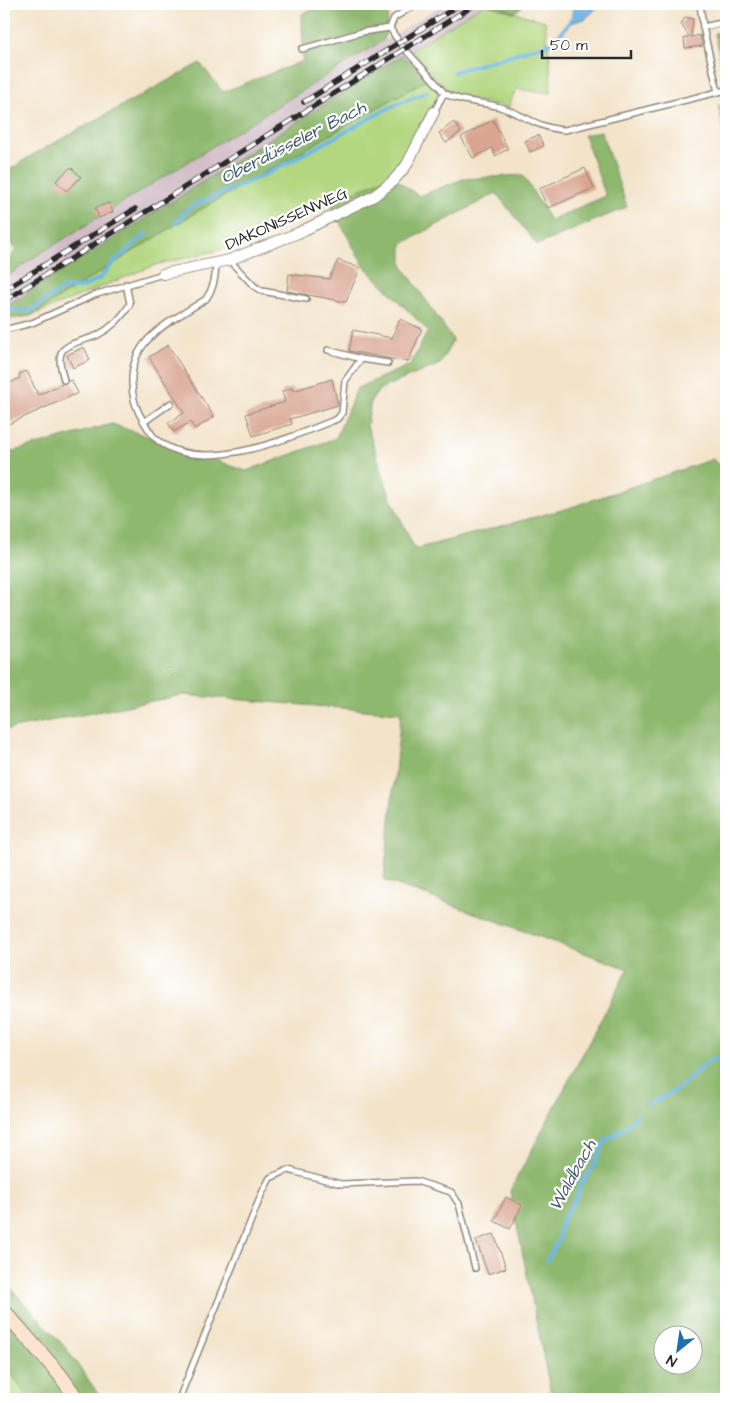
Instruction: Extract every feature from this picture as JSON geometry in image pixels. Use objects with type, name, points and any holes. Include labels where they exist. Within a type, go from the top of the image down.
[{"type":"main road","points":[[4,1311],[60,1375],[77,1399]]},
{"type":"street","name":"DIAKONISSENWEG","points":[[163,274],[230,260],[298,234],[380,192],[406,166],[434,112]]},
{"type":"lane","points":[[390,28],[394,18],[416,4]]},
{"type":"lane","points":[[700,4],[703,27],[718,92]]},
{"type":"lane","points":[[703,27],[726,22]]},
{"type":"lane","points":[[302,49],[362,32],[390,28]]},
{"type":"lane","points":[[390,28],[403,48],[425,69],[444,93],[464,102],[496,106],[516,112],[552,129],[565,130],[726,90]]},
{"type":"lane","name":"DIAKONISSENWEG","points":[[434,112],[444,93]]},
{"type":"lane","points":[[230,260],[254,286],[262,291],[306,299]]},
{"type":"lane","points":[[216,264],[215,281],[206,299],[147,339],[135,355],[131,371],[132,392],[137,412],[155,438],[180,450],[221,455],[256,449],[337,420],[342,413],[345,381],[361,359]]},
{"type":"lane","name":"DIAKONISSENWEG","points":[[4,330],[32,323],[126,284],[163,274]]},
{"type":"lane","points":[[64,380],[60,360],[62,353],[66,348],[96,336],[111,327],[124,315],[130,304],[126,284]]},
{"type":"lane","points":[[328,350],[361,359],[388,363]]},
{"type":"lane","points":[[144,422],[171,403]]},
{"type":"lane","points":[[179,1399],[262,1193],[270,1178],[288,1170],[341,1184],[416,1181],[451,1192],[459,1204],[475,1268]]},
{"type":"shaded area","points":[[444,4],[484,4],[4,308],[4,279],[33,258]]},
{"type":"green space","points":[[325,4],[404,4],[389,12],[384,40],[33,258],[4,279],[4,265],[16,250],[4,235],[4,174],[27,158],[200,63],[223,92],[303,61],[302,14]]},
{"type":"green space","points":[[484,4],[545,21],[550,62],[551,93],[516,89],[508,108],[461,97],[443,86],[411,50]]},
{"type":"green space","points":[[489,4],[525,4],[515,12]]},
{"type":"green space","points":[[726,31],[726,74],[723,75],[715,33]]},
{"type":"green space","points":[[402,55],[429,78],[196,212],[30,316],[4,320],[4,308]]},
{"type":"green space","points":[[429,78],[439,94],[391,176],[223,249],[155,265],[30,316],[196,212]]},
{"type":"green space","points":[[718,105],[726,110],[726,139]]},
{"type":"green space","points":[[601,131],[627,207],[537,245],[496,193],[402,244],[402,265],[453,340],[440,364],[380,389],[371,401],[367,426],[391,499],[415,549],[569,508],[713,459],[726,473],[726,1399],[552,1399],[510,1191],[628,969],[384,880],[401,713],[183,695],[4,730],[4,454],[112,424],[246,471],[336,438],[357,388],[410,365],[428,331],[364,266],[329,203],[391,176],[419,196],[463,179],[523,175],[550,220],[606,196],[584,135]]},
{"type":"green space","points":[[4,1281],[65,1347],[102,1399],[30,1399],[4,1364]]},
{"type":"green space","points":[[4,1364],[30,1399],[4,1399]]},
{"type":"water","points":[[573,4],[601,4],[585,19],[571,23]]},
{"type":"building","points":[[685,17],[693,19],[691,37],[700,35],[702,46],[685,48],[684,38],[689,37],[681,24]]},
{"type":"building","points":[[493,120],[508,149],[495,156],[492,148],[473,158],[461,137]]},
{"type":"building","points":[[454,122],[461,132],[446,143],[439,133]]},
{"type":"building","points":[[538,135],[544,146],[530,152],[525,141]]},
{"type":"building","points":[[71,167],[81,177],[66,191],[56,181]]},
{"type":"building","points":[[585,168],[594,188],[548,208],[539,189]]},
{"type":"building","points":[[109,203],[113,212],[99,218],[95,208]]},
{"type":"building","points":[[338,260],[360,268],[346,302],[287,291],[289,274],[329,279]]},
{"type":"building","points":[[400,319],[422,329],[408,362],[349,351],[353,330],[392,338]]},
{"type":"building","points":[[168,345],[214,417],[195,429],[190,422],[174,432],[168,423],[184,413],[149,357]]},
{"type":"building","points":[[84,347],[90,360],[73,368],[67,355]]},
{"type":"building","points":[[27,371],[38,395],[71,380],[78,393],[4,426],[4,414],[10,410],[4,396],[4,386],[20,378],[19,374]]},
{"type":"building","points":[[332,379],[338,405],[290,419],[292,424],[253,436],[246,414],[285,402],[282,391],[292,388],[293,391]]},
{"type":"building","points":[[506,1197],[522,1205],[510,1229],[494,1221]]},
{"type":"building","points":[[494,1234],[506,1268],[488,1274],[476,1240]]},
{"type":"waterway","name":"Oberdüsseler Bach","points":[[454,72],[554,42],[572,19]]},
{"type":"waterway","name":"Oberdüsseler Bach","points":[[175,223],[190,207],[269,173],[396,104],[427,92]]},
{"type":"waterway","name":"Oberdüsseler Bach","points":[[6,310],[29,311],[65,288],[82,288],[100,278],[117,259],[147,233]]},
{"type":"waterway","name":"Waldbach","points":[[649,1105],[676,1090],[712,1059],[726,1059]]},
{"type":"waterway","name":"Waldbach","points":[[547,1260],[559,1239],[561,1222],[576,1198],[581,1184],[592,1169],[605,1141],[625,1128],[637,1115]]},
{"type":"railway","points":[[304,102],[461,4]]},
{"type":"railway","points":[[4,301],[476,4]]},
{"type":"railway","points":[[4,290],[135,209]]}]
